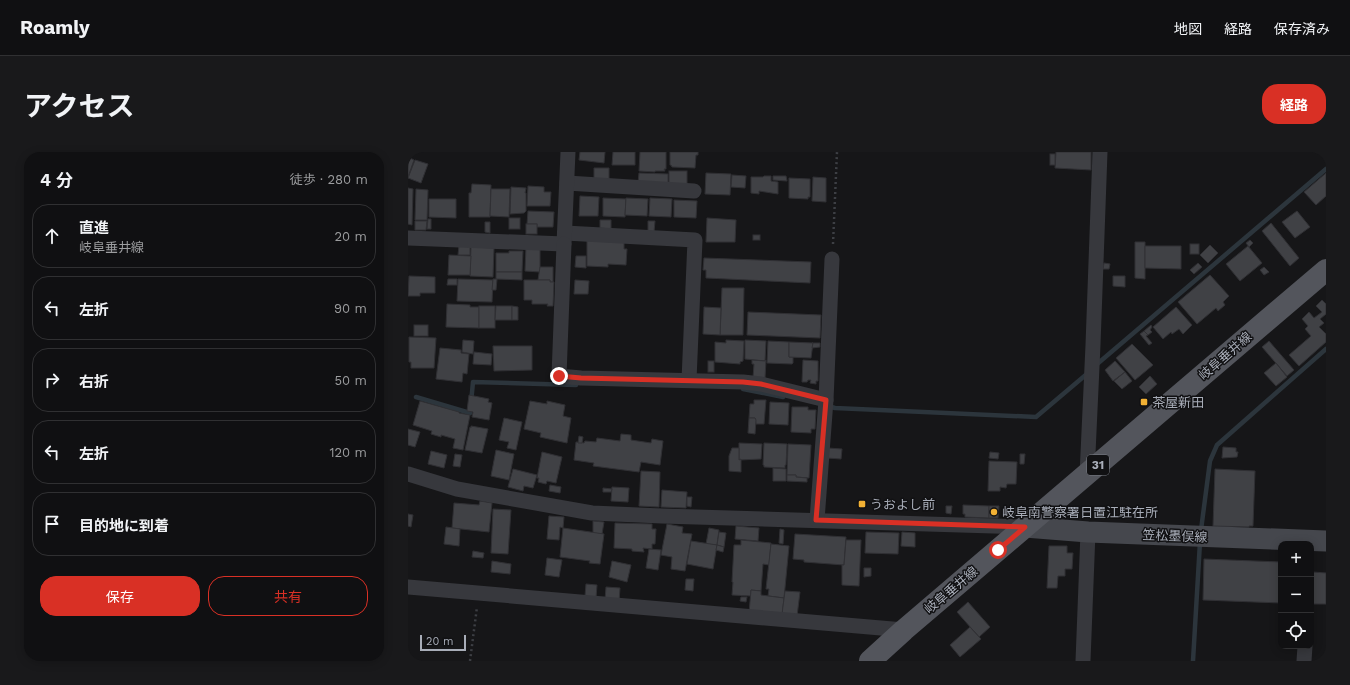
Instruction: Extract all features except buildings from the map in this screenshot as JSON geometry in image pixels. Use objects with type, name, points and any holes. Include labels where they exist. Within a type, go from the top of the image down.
[{"type":"main road","name":"岐阜垂井線","points":[[870,661],[904,630],[1326,270]]},
{"type":"main road","name":"笠松墨俣線","points":[[1025,527],[1088,532],[1315,542]]},
{"type":"street","points":[[568,152],[559,376],[581,378],[743,382],[761,384],[826,400]]},
{"type":"street","points":[[1087,475],[1100,152]]},
{"type":"street","points":[[567,183],[694,190]]},
{"type":"street","points":[[408,238],[695,240],[689,380]]},
{"type":"street","points":[[816,520],[826,400],[832,259]]},
{"type":"street","points":[[408,474],[457,488],[592,513],[1025,527]]},
{"type":"street","points":[[1083,661],[1088,532]]},
{"type":"street","points":[[408,587],[904,630]]},
{"type":"street","points":[[1304,661],[1305,649]]},
{"type":"path","points":[[832,259],[836,152]]},
{"type":"path","points":[[470,661],[478,593]]},
{"type":"waterway","points":[[1096,365],[1326,169]]},
{"type":"waterway","points":[[1201,530],[1210,461],[1217,445],[1326,349]]},
{"type":"waterway","points":[[828,406],[835,408],[1036,417],[1088,373]]},
{"type":"waterway","points":[[416,397],[470,413],[473,382],[576,385]]},
{"type":"waterway","points":[[743,389],[783,397]]},
{"type":"waterway","points":[[1193,661],[1200,542]]},
{"type":"place","name":"茶屋新田","points":[[1144,402]]},
{"type":"place","name":"うおよし前","points":[[862,504]]},
{"type":"place","name":"岐阜南警察署日置江駐在所","points":[[994,512]]},
{"type":"route","points":[[559,376],[581,378],[743,382],[761,384],[826,400],[816,520],[1025,527],[998,550]]}]
